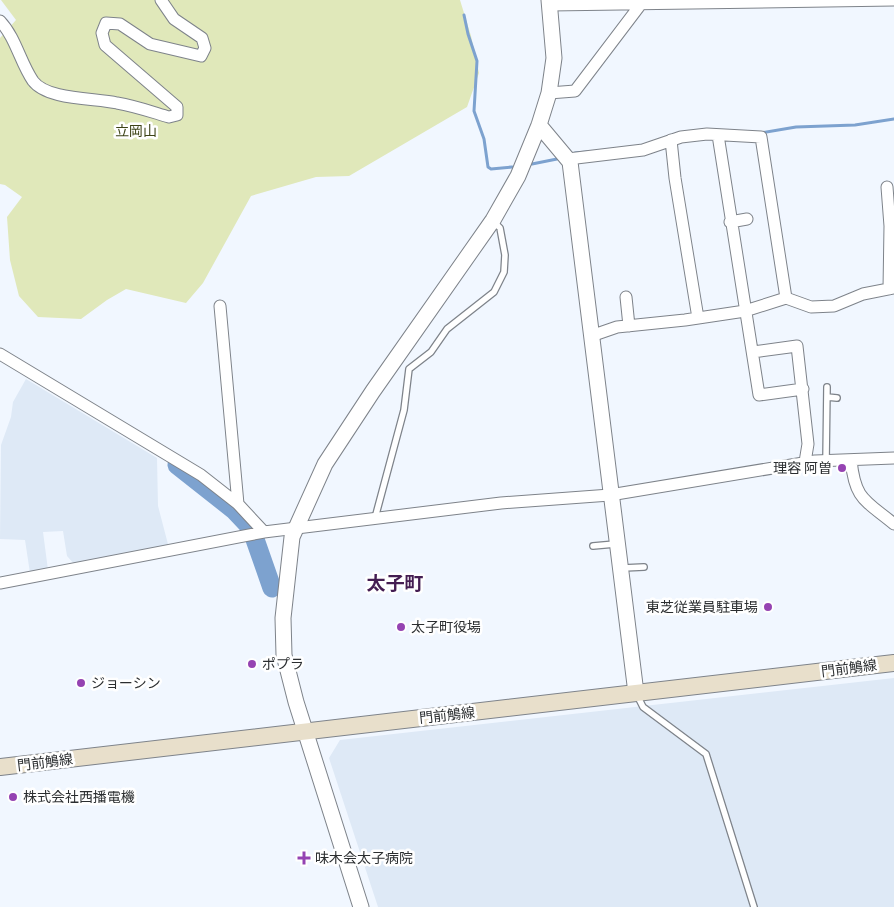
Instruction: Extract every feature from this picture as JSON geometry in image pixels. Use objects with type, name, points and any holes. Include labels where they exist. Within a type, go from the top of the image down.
[{"type":"main road","name":"門前鵤線","points":[[0,767],[894,663]]},
{"type":"street","points":[[0,21],[13,38],[34,82],[45,90],[117,103],[169,117],[177,115],[178,107],[105,45],[102,33],[106,23],[120,24],[150,44],[201,56],[205,48],[202,38],[174,19],[161,0]]},
{"type":"street","points":[[360,907],[296,702],[284,655],[283,618],[292,537],[325,464],[378,383],[492,220],[518,176],[539,125],[549,93],[554,58],[549,2],[894,0]]},
{"type":"street","points":[[549,93],[575,90],[643,1]]},
{"type":"street","points":[[539,125],[568,159],[636,693]]},
{"type":"street","points":[[568,159],[642,150],[681,137],[718,135],[761,137],[786,298]]},
{"type":"street","points":[[718,135],[730,222],[759,394],[802,389]]},
{"type":"street","points":[[671,140],[675,178],[698,318]]},
{"type":"street","points":[[591,336],[617,327],[745,311],[786,298],[811,307],[834,306],[862,294],[892,288],[887,187]]},
{"type":"street","points":[[730,222],[747,219]]},
{"type":"street","points":[[626,297],[629,326]]},
{"type":"street","points":[[220,306],[238,504]]},
{"type":"street","points":[[753,352],[798,346],[808,444],[805,462]]},
{"type":"street","points":[[0,354],[150,442],[201,475],[238,504],[257,534]]},
{"type":"street","points":[[0,583],[257,534],[502,503],[610,495],[805,462],[894,458]]},
{"type":"street","points":[[851,460],[854,483],[858,493],[891,518]]},
{"type":"lane","points":[[374,520],[404,410],[409,369],[431,352],[447,329],[494,292],[504,272],[505,255],[500,228],[492,220]]},
{"type":"lane","points":[[826,460],[828,387]]},
{"type":"lane","points":[[827,397],[837,398]]},
{"type":"lane","points":[[593,546],[617,543]]},
{"type":"lane","points":[[620,569],[644,567]]},
{"type":"lane","points":[[636,693],[644,707],[706,754],[754,907]]},
{"type":"shaded area","points":[[26,379],[157,458],[158,506],[169,548],[75,565],[67,556],[63,531],[43,532],[48,570],[30,573],[25,540],[0,539],[1,445],[11,417],[13,402]]},
{"type":"shaded area","points":[[894,678],[894,907],[378,907],[329,758],[340,740]]},
{"type":"green space","name":"立岡山","points":[[1,0],[460,0],[471,36],[479,73],[467,107],[349,176],[316,177],[251,196],[203,283],[186,303],[126,289],[81,319],[38,317],[19,296],[10,260],[7,217],[22,197],[5,185],[0,184],[0,38],[16,20]]},
{"type":"waterway","points":[[464,15],[477,61],[474,111],[484,139],[488,167],[491,169],[512,167]]},
{"type":"waterway","points":[[761,133],[796,127],[855,125],[894,119]]},
{"type":"waterway","points":[[575,153],[587,152]]},
{"type":"waterway","points":[[532,164],[557,159]]},
{"type":"waterway","points":[[177,465],[234,510],[251,528],[272,588]]},
{"type":"place","name":"理容 阿曽","points":[[842,468]]},
{"type":"place","name":"東芝従業員駐車場","points":[[768,607]]},
{"type":"place","name":"太子町役場","points":[[401,627]]},
{"type":"place","name":"ポプラ","points":[[252,664]]},
{"type":"place","name":"ジョーシン","points":[[81,683]]},
{"type":"place","name":"株式会社西播電機","points":[[13,797]]},
{"type":"place","name":"味木会太子病院","points":[[304,858]]},
{"type":"district","name":"太子町","points":[[395,583]]}]
